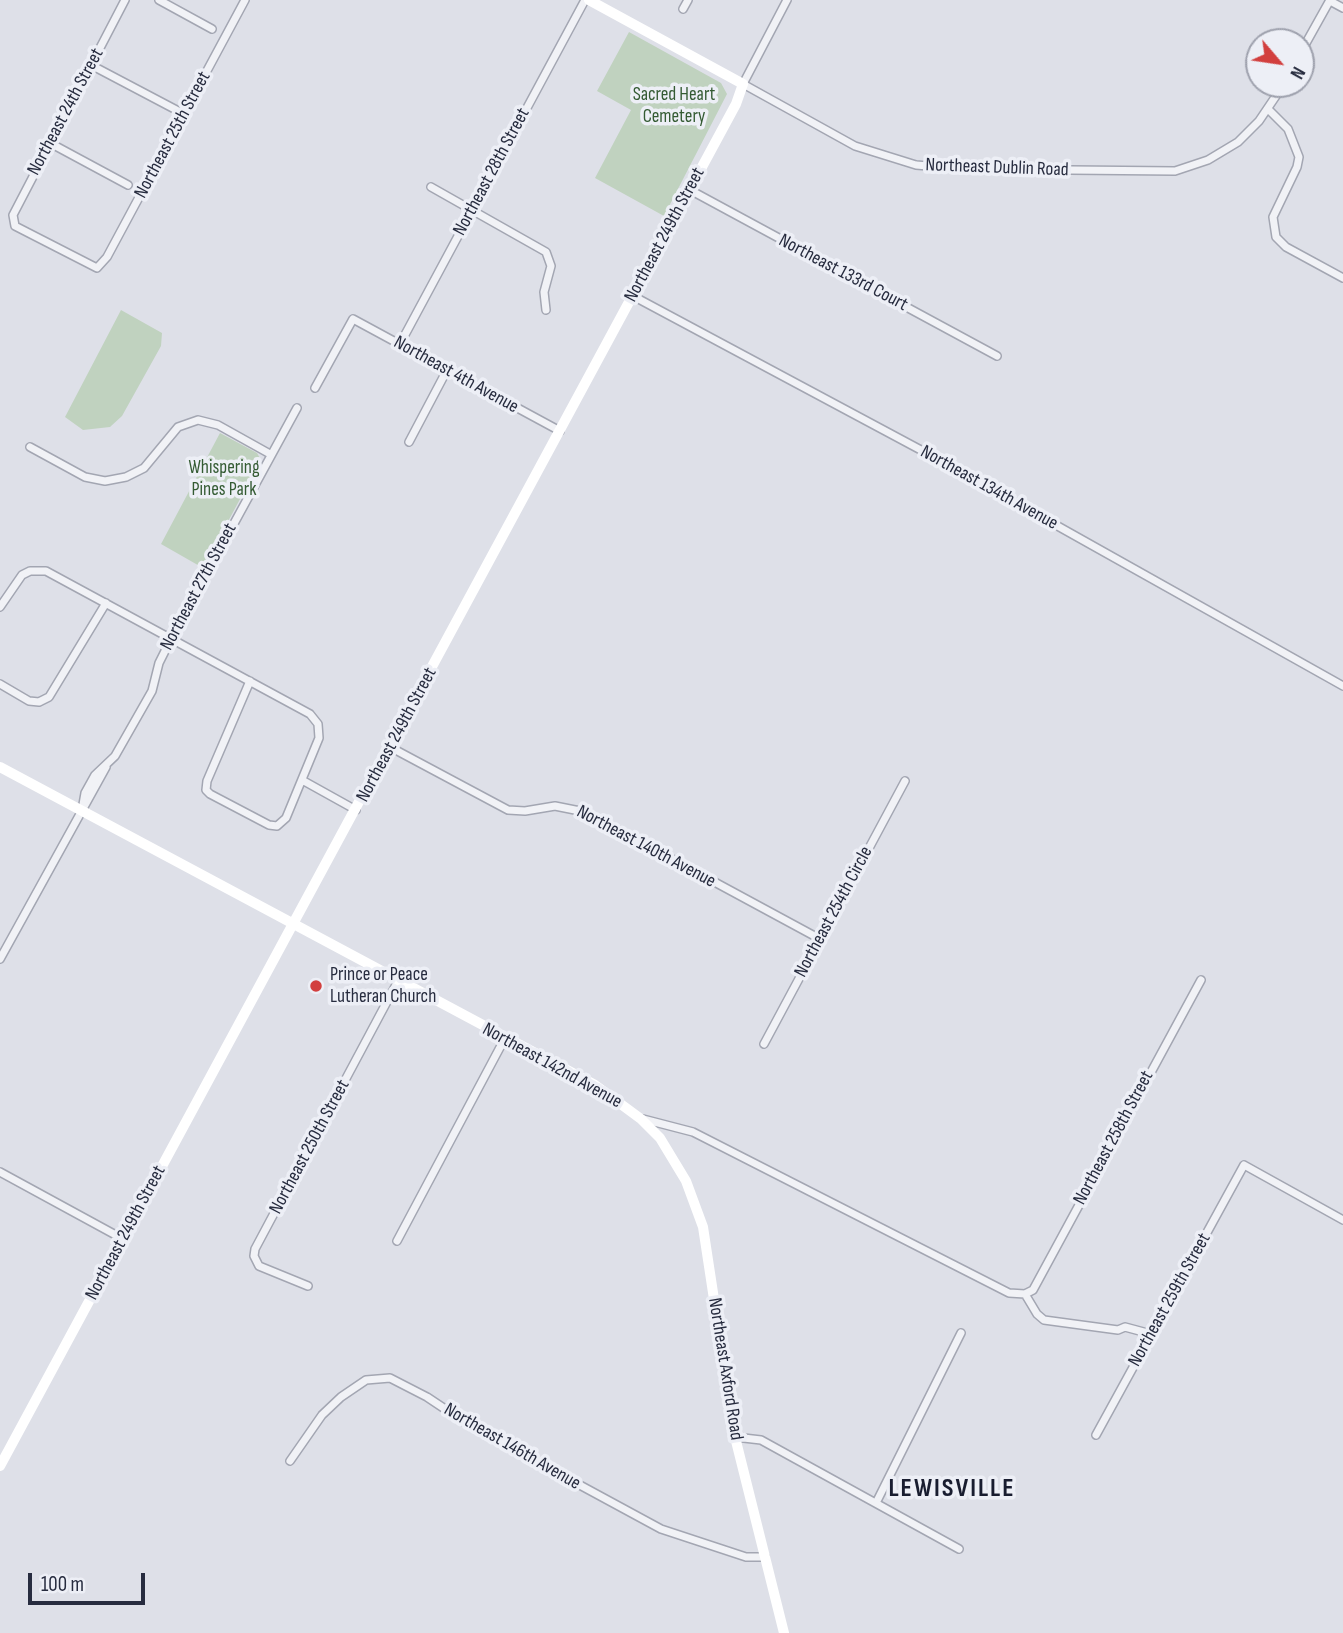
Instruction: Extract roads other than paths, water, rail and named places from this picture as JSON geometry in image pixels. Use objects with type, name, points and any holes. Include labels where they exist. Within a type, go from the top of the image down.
[{"type":"street","name":"Northeast 24th Street","points":[[15,226],[12,215],[125,0]]},
{"type":"street","points":[[159,0],[212,29]]},
{"type":"street","name":"Northeast 25th Street","points":[[15,226],[97,268],[107,257],[245,0]]},
{"type":"street","points":[[587,0],[743,84]]},
{"type":"street","name":"Northeast 28th Street","points":[[400,344],[587,0]]},
{"type":"street","points":[[683,9],[688,0]]},
{"type":"street","name":"Northeast 249th Street","points":[[0,1466],[690,190],[787,0]]},
{"type":"street","points":[[1314,28],[1330,0],[1343,8]]},
{"type":"street","points":[[90,65],[184,114]]},
{"type":"street","name":"Northeast Dublin Road","points":[[743,84],[855,146],[916,165],[965,169],[1158,173],[1192,167],[1224,152],[1253,128],[1275,98]]},
{"type":"street","points":[[1268,109],[1288,129],[1299,157],[1297,167],[1273,217],[1276,237],[1286,247],[1343,278]]},
{"type":"street","points":[[50,143],[128,185]]},
{"type":"street","points":[[431,187],[548,255],[551,266],[544,292],[546,310]]},
{"type":"street","name":"Northeast 133rd Court","points":[[690,190],[997,356]]},
{"type":"street","name":"Northeast 134th Avenue","points":[[633,296],[947,464],[1343,686]]},
{"type":"street","name":"Northeast 4th Avenue","points":[[316,388],[353,320],[560,431]]},
{"type":"street","points":[[409,442],[447,370]]},
{"type":"street","name":"Northeast 27th Street","points":[[0,959],[106,767],[152,691],[159,663],[171,639],[270,454],[298,408]]},
{"type":"street","points":[[30,447],[85,477],[105,481],[126,477],[144,468],[178,427],[198,420],[218,425],[270,454]]},
{"type":"street","points":[[0,607],[16,581],[30,571],[46,571],[250,681],[310,714],[318,724],[319,737],[281,824],[269,825],[206,790],[207,781],[250,681]]},
{"type":"street","points":[[0,684],[29,701],[39,702],[52,693],[106,603]]},
{"type":"street","name":"Northeast 140th Avenue","points":[[390,747],[508,810],[525,811],[555,806],[584,812],[820,939]]},
{"type":"street","name":"Northeast 142nd Avenue","points":[[2,772],[82,810],[595,1085],[641,1118],[693,1132],[1009,1293],[1025,1294]]},
{"type":"street","points":[[302,780],[356,810]]},
{"type":"street","name":"Northeast 254th Circle","points":[[764,1044],[905,780]]},
{"type":"street","name":"Northeast 258th Street","points":[[1025,1294],[1033,1290],[1201,980]]},
{"type":"street","name":"Northeast 250th Street","points":[[308,1286],[259,1266],[254,1256],[255,1249],[398,981]]},
{"type":"street","points":[[397,1241],[505,1038]]},
{"type":"street","name":"Northeast Axford Road","points":[[641,1118],[676,1163],[703,1227],[735,1437],[784,1633]]},
{"type":"street","name":"Northeast 259th Street","points":[[1096,1435],[1244,1165],[1343,1220]]},
{"type":"street","points":[[0,1172],[123,1239]]},
{"type":"street","points":[[1025,1294],[1037,1314],[1044,1320],[1118,1330],[1125,1327],[1151,1334]]},
{"type":"street","points":[[876,1503],[961,1333]]},
{"type":"street","name":"Northeast 146th Avenue","points":[[290,1461],[322,1415],[341,1397],[366,1380],[390,1378],[427,1397],[469,1425],[661,1529],[746,1557],[765,1558]]},
{"type":"street","points":[[735,1437],[761,1440],[960,1549]]},
{"type":"place","name":"Prince or Peace Lutheran Church","points":[[316,986]]},
{"type":"district","name":"LEWISVILLE","points":[[952,1489]]},
{"type":"park label","name":"Sacred Heart Cemetery","points":[[674,106]]},
{"type":"park label","name":"Whispering Pines Park","points":[[224,479]]}]
